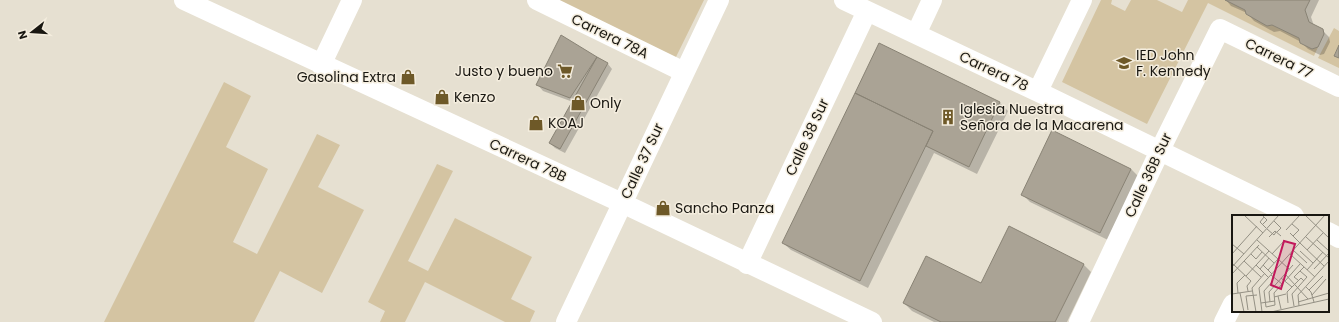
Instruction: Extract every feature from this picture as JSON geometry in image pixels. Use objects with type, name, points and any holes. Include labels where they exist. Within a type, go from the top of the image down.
[{"type":"street","name":"Carrera 78B","points":[[184,0],[872,322]]},
{"type":"street","points":[[322,65],[352,0]]},
{"type":"street","name":"Carrera 78A","points":[[536,0],[684,72]]},
{"type":"street","name":"Calle 37 Sur","points":[[566,322],[719,0]]},
{"type":"street","name":"Carrera 78","points":[[844,0],[1160,150],[1284,214]]},
{"type":"street","points":[[916,34],[932,0]]},
{"type":"street","points":[[1038,92],[1082,0]]},
{"type":"street","name":"Calle 38 Sur","points":[[747,264],[867,11]]},
{"type":"street","name":"Carrera 77","points":[[1220,29],[1339,87]]},
{"type":"street","name":"Calle 36B Sur","points":[[1079,322],[1160,150],[1220,29]]},
{"type":"street","points":[[1329,233],[1339,238]]},
{"type":"street","points":[[1224,322],[1232,306]]},
{"type":"shaded area","points":[[558,0],[704,0],[675,59]]},
{"type":"shaded area","name":"IED John F. Kennedy","points":[[1101,0],[1112,0],[1111,4],[1125,11],[1131,0],[1157,0],[1182,12],[1188,0],[1225,0],[1245,10],[1246,14],[1267,26],[1272,25],[1299,38],[1300,43],[1312,49],[1318,47],[1314,56],[1208,3],[1147,124],[1062,82]]},
{"type":"shaded area","points":[[1334,28],[1339,31],[1339,45],[1334,55],[1339,58],[1339,68],[1318,58]]},
{"type":"shaded area","points":[[224,82],[251,96],[226,147],[268,169],[233,242],[257,254],[317,134],[340,145],[318,187],[364,210],[322,293],[280,271],[254,322],[104,322]]},
{"type":"shaded area","points":[[437,164],[453,171],[408,261],[428,271],[455,218],[532,257],[511,299],[535,311],[530,322],[505,322],[425,282],[405,322],[380,322],[385,311],[368,302]]},
{"type":"building","points":[[1225,0],[1310,0],[1305,10],[1309,22],[1323,29],[1324,34],[1318,47],[1312,49],[1300,43],[1299,38],[1272,25],[1267,26],[1246,14],[1245,10]]},
{"type":"building","name":"Justo y bueno","points":[[561,35],[597,57],[570,98],[536,85]]},
{"type":"building","name":"Iglesia Nuestra Señora de la Macarena","points":[[879,43],[1000,102],[969,167],[926,146],[933,131],[855,93]]},
{"type":"building","points":[[1339,45],[1339,58],[1334,56]]},
{"type":"building","name":"Only","points":[[597,57],[608,63],[560,149],[549,143]]},
{"type":"building","points":[[855,93],[933,131],[860,281],[782,243]]},
{"type":"building","points":[[1052,130],[1131,169],[1100,233],[1021,195]]},
{"type":"building","points":[[1009,226],[1084,264],[1055,322],[941,322],[903,303],[926,256],[981,283]]},
{"type":"place","name":"IED John F. Kennedy","points":[[1124,63]]},
{"type":"place","name":"Justo y bueno","points":[[565,71]]},
{"type":"place","name":"Gasolina Extra","points":[[408,77]]},
{"type":"place","name":"Kenzo","points":[[442,97]]},
{"type":"place","name":"Only","points":[[578,103]]},
{"type":"place","name":"Iglesia Nuestra Señora de la Macarena","points":[[948,117]]},
{"type":"place","name":"KOAJ","points":[[536,123]]},
{"type":"place","name":"Sancho Panza","points":[[663,208]]}]
